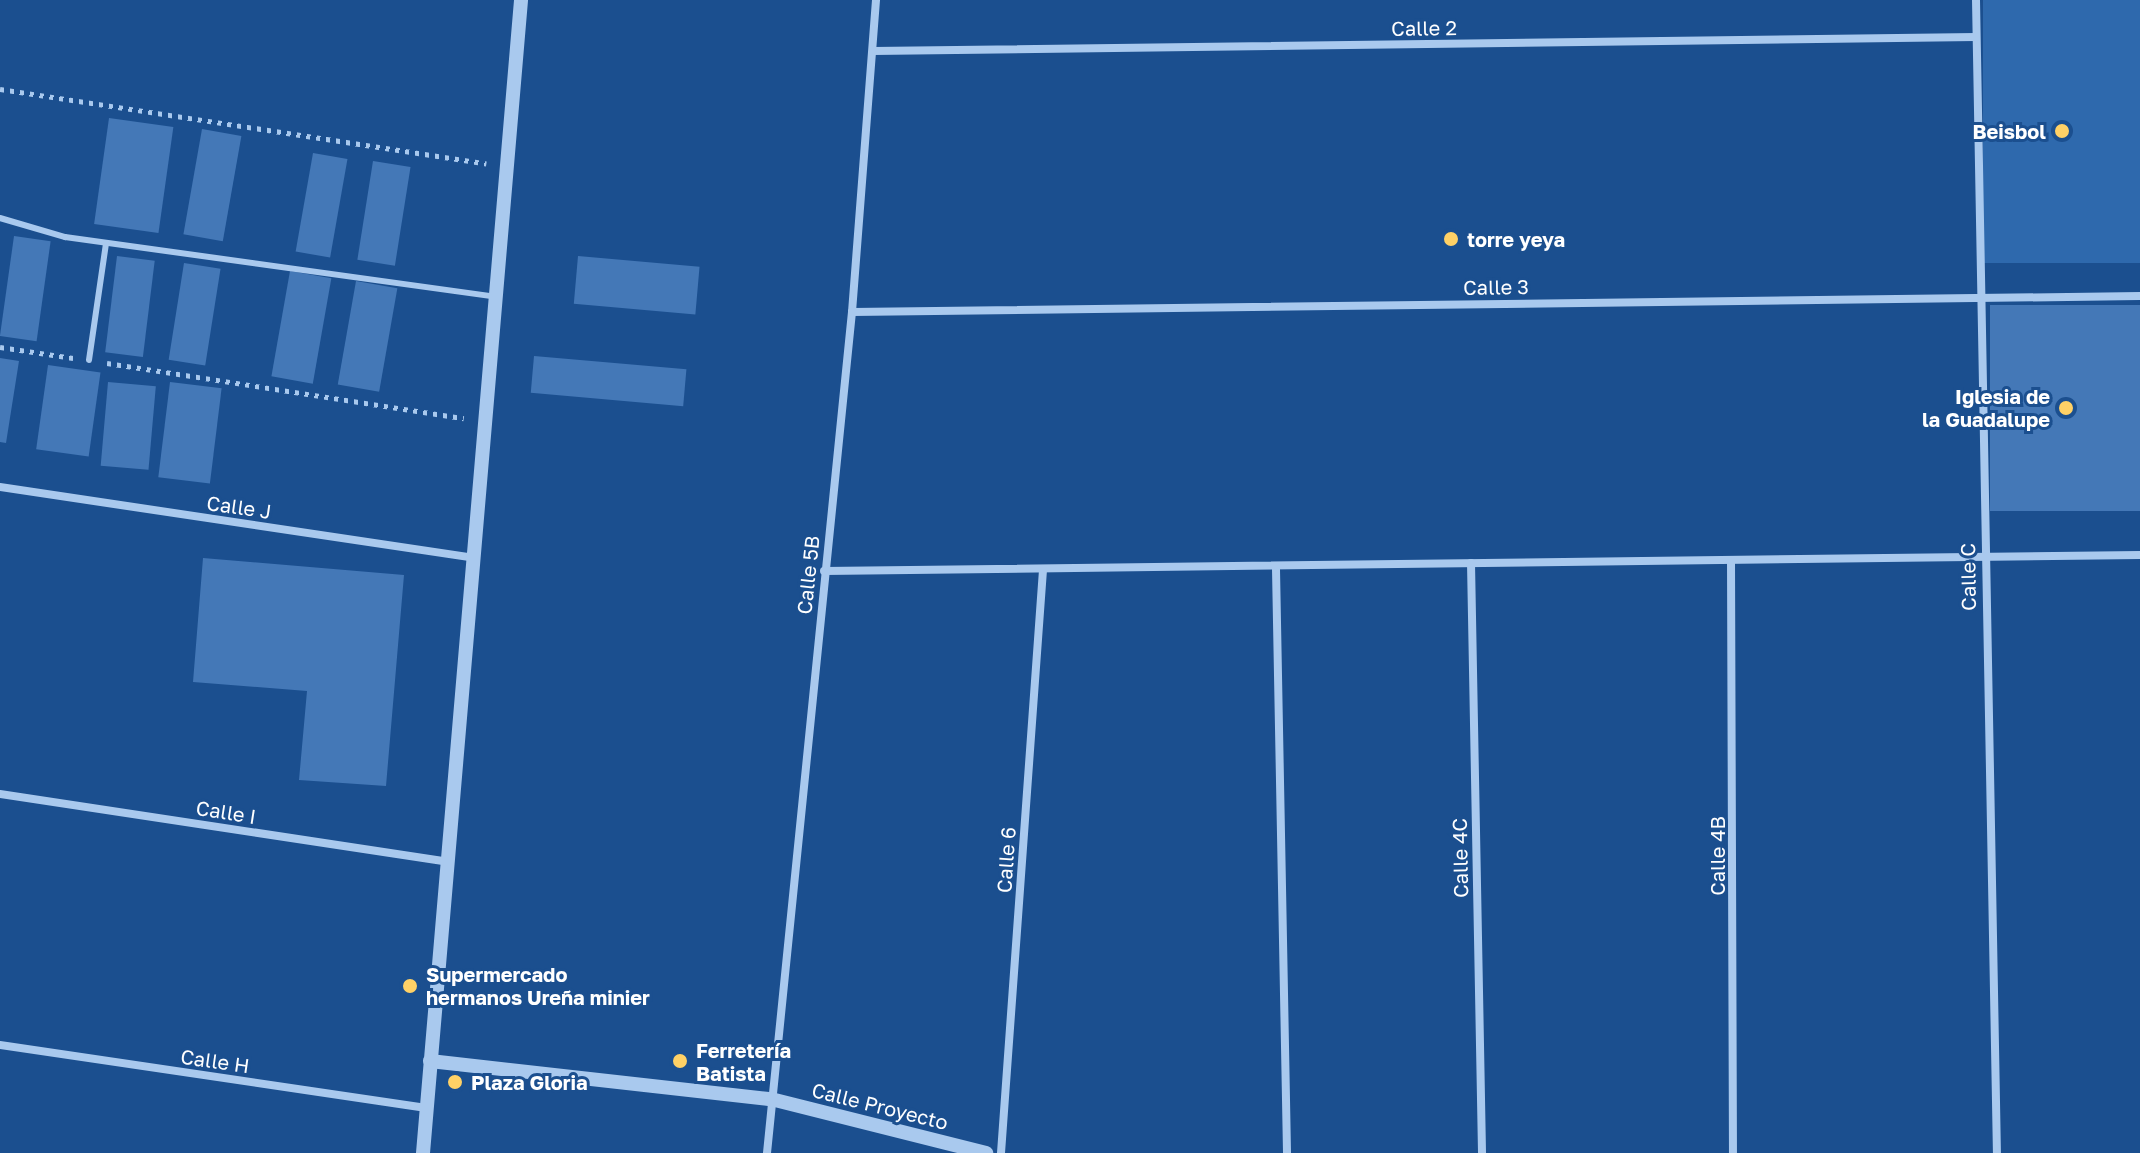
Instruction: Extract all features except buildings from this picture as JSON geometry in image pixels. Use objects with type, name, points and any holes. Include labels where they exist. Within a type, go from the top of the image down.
[{"type":"street","points":[[423,1153],[521,0]]},
{"type":"street","name":"Calle 5B","points":[[767,1153],[852,312],[876,0]]},
{"type":"street","name":"Calle C","points":[[1976,0],[1983,558],[1997,1153]]},
{"type":"street","name":"Calle 2","points":[[873,51],[1976,37]]},
{"type":"street","name":"Calle 3","points":[[852,312],[2140,296]]},
{"type":"street","name":"Calle J","points":[[0,487],[473,558]]},
{"type":"street","points":[[824,571],[1276,569],[1471,563],[2140,555]]},
{"type":"street","name":"Calle 4B","points":[[1731,560],[1733,1153]]},
{"type":"street","name":"Calle 4C","points":[[1471,563],[1482,1153]]},
{"type":"street","points":[[1276,569],[1287,1153]]},
{"type":"street","name":"Calle 6","points":[[1001,1153],[1043,570]]},
{"type":"street","name":"Calle I","points":[[0,794],[448,862]]},
{"type":"street","name":"Calle H","points":[[0,1045],[426,1108]]},
{"type":"street","name":"Calle Proyecto","points":[[430,1061],[771,1099],[986,1153]]},
{"type":"lane","points":[[0,218],[38,232],[106,243],[495,297]]},
{"type":"lane","points":[[89,360],[106,243]]},
{"type":"path","points":[[0,89],[507,166]]},
{"type":"path","points":[[0,347],[485,421]]},
{"type":"shaded area","name":"Beisbol","points":[[1983,0],[2140,0],[2140,263],[1983,263]]},
{"type":"place","name":"Beisbol","points":[[2062,131]]},
{"type":"place","name":"torre yeya","points":[[1451,239]]},
{"type":"place","name":"Iglesia de la Guadalupe","points":[[2066,408]]},
{"type":"place","name":"Supermercado hermanos Ureña minier","points":[[410,986]]},
{"type":"place","name":"Ferretería Batista","points":[[680,1061]]},
{"type":"place","name":"Plaza Gloria","points":[[455,1082]]}]
